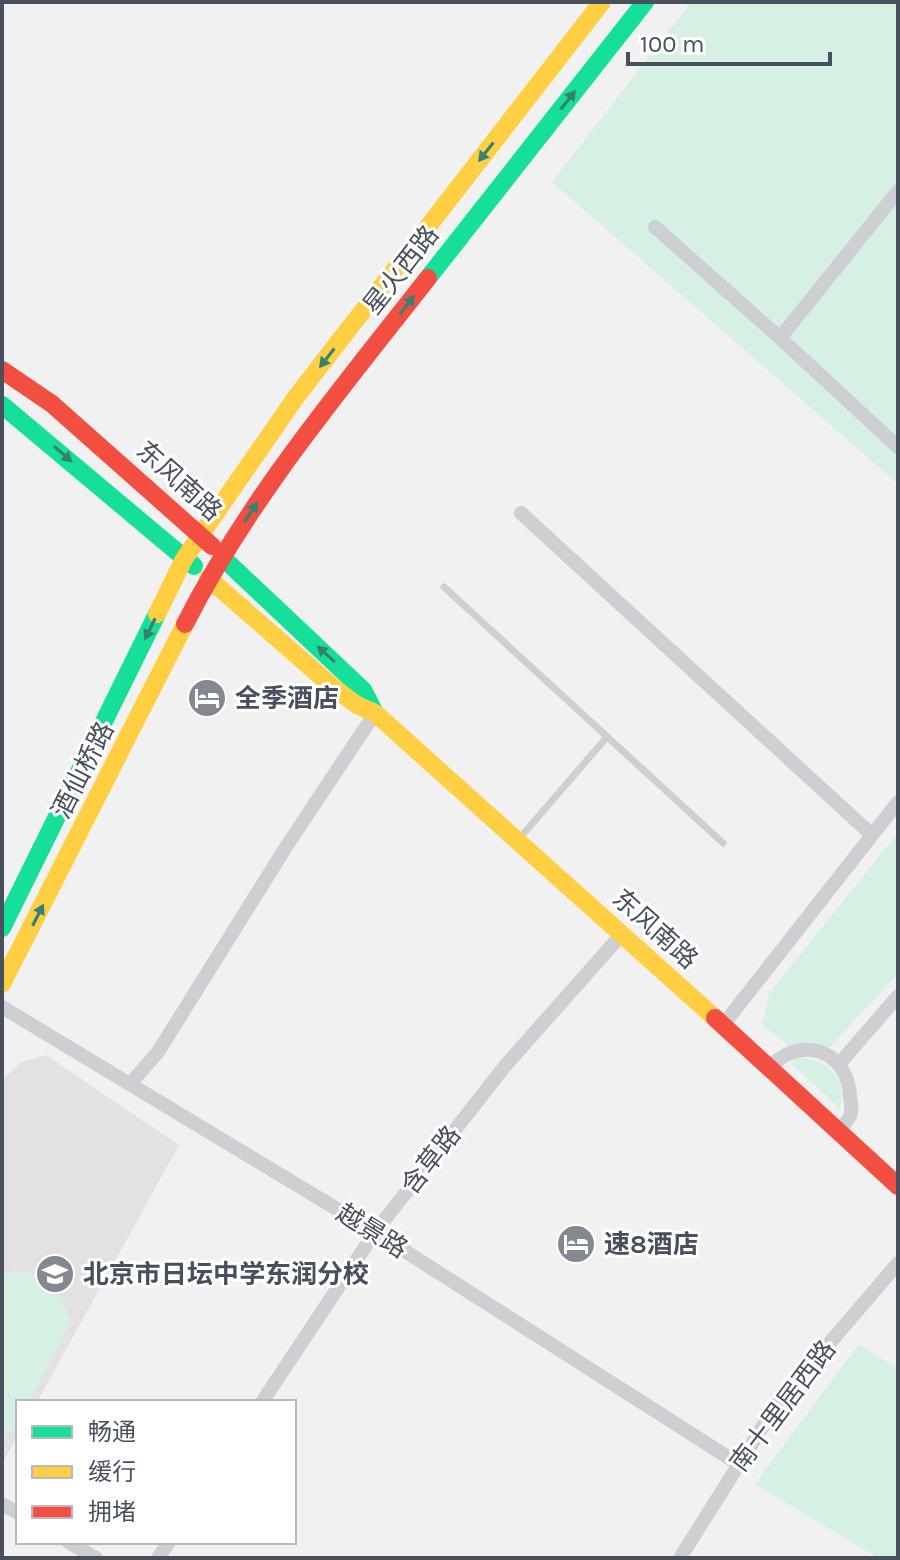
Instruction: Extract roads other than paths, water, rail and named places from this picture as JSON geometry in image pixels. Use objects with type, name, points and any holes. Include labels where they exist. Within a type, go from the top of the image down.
[{"type":"main road","name":"星火西路","points":[[184,559],[296,397],[602,2]]},
{"type":"main road","name":"星火西路","points":[[208,578],[323,412],[645,2]]},
{"type":"main road","name":"东风南路","points":[[2,370],[52,404],[202,535],[363,690],[375,713]]},
{"type":"main road","name":"东风南路","points":[[2,405],[334,688],[357,705],[375,713],[898,1186]]},
{"type":"main road","name":"酒仙桥路","points":[[2,928],[184,559]]},
{"type":"main road","name":"酒仙桥路","points":[[2,984],[208,578]]},
{"type":"street","points":[[780,338],[898,191]]},
{"type":"street","points":[[655,227],[898,447]]},
{"type":"street","points":[[521,513],[872,835]]},
{"type":"street","points":[[130,1084],[158,1052],[286,847],[375,713]]},
{"type":"street","points":[[723,1025],[898,802]]},
{"type":"street","name":"含草路","points":[[263,1400],[375,1232],[505,1066],[622,934]]},
{"type":"street","points":[[840,1063],[898,996]]},
{"type":"street","name":"越景路","points":[[2,1007],[375,1232],[737,1463]]},
{"type":"street","points":[[768,1067],[790,1053],[805,1051],[815,1051],[840,1063],[848,1077],[851,1103],[850,1115],[838,1131]]},
{"type":"street","name":"南十里居西路","points":[[680,1558],[775,1407],[898,1263]]},
{"type":"street","points":[[72,1544],[96,1558]]},
{"type":"lane","points":[[444,587],[723,843]]},
{"type":"lane","points":[[517,840],[606,738]]},
{"type":"place","name":"全季酒店","points":[[207,698]]},
{"type":"place","name":"速8酒店","points":[[576,1244]]},
{"type":"place","name":"北京市日坛中学东润分校","points":[[55,1274]]}]
